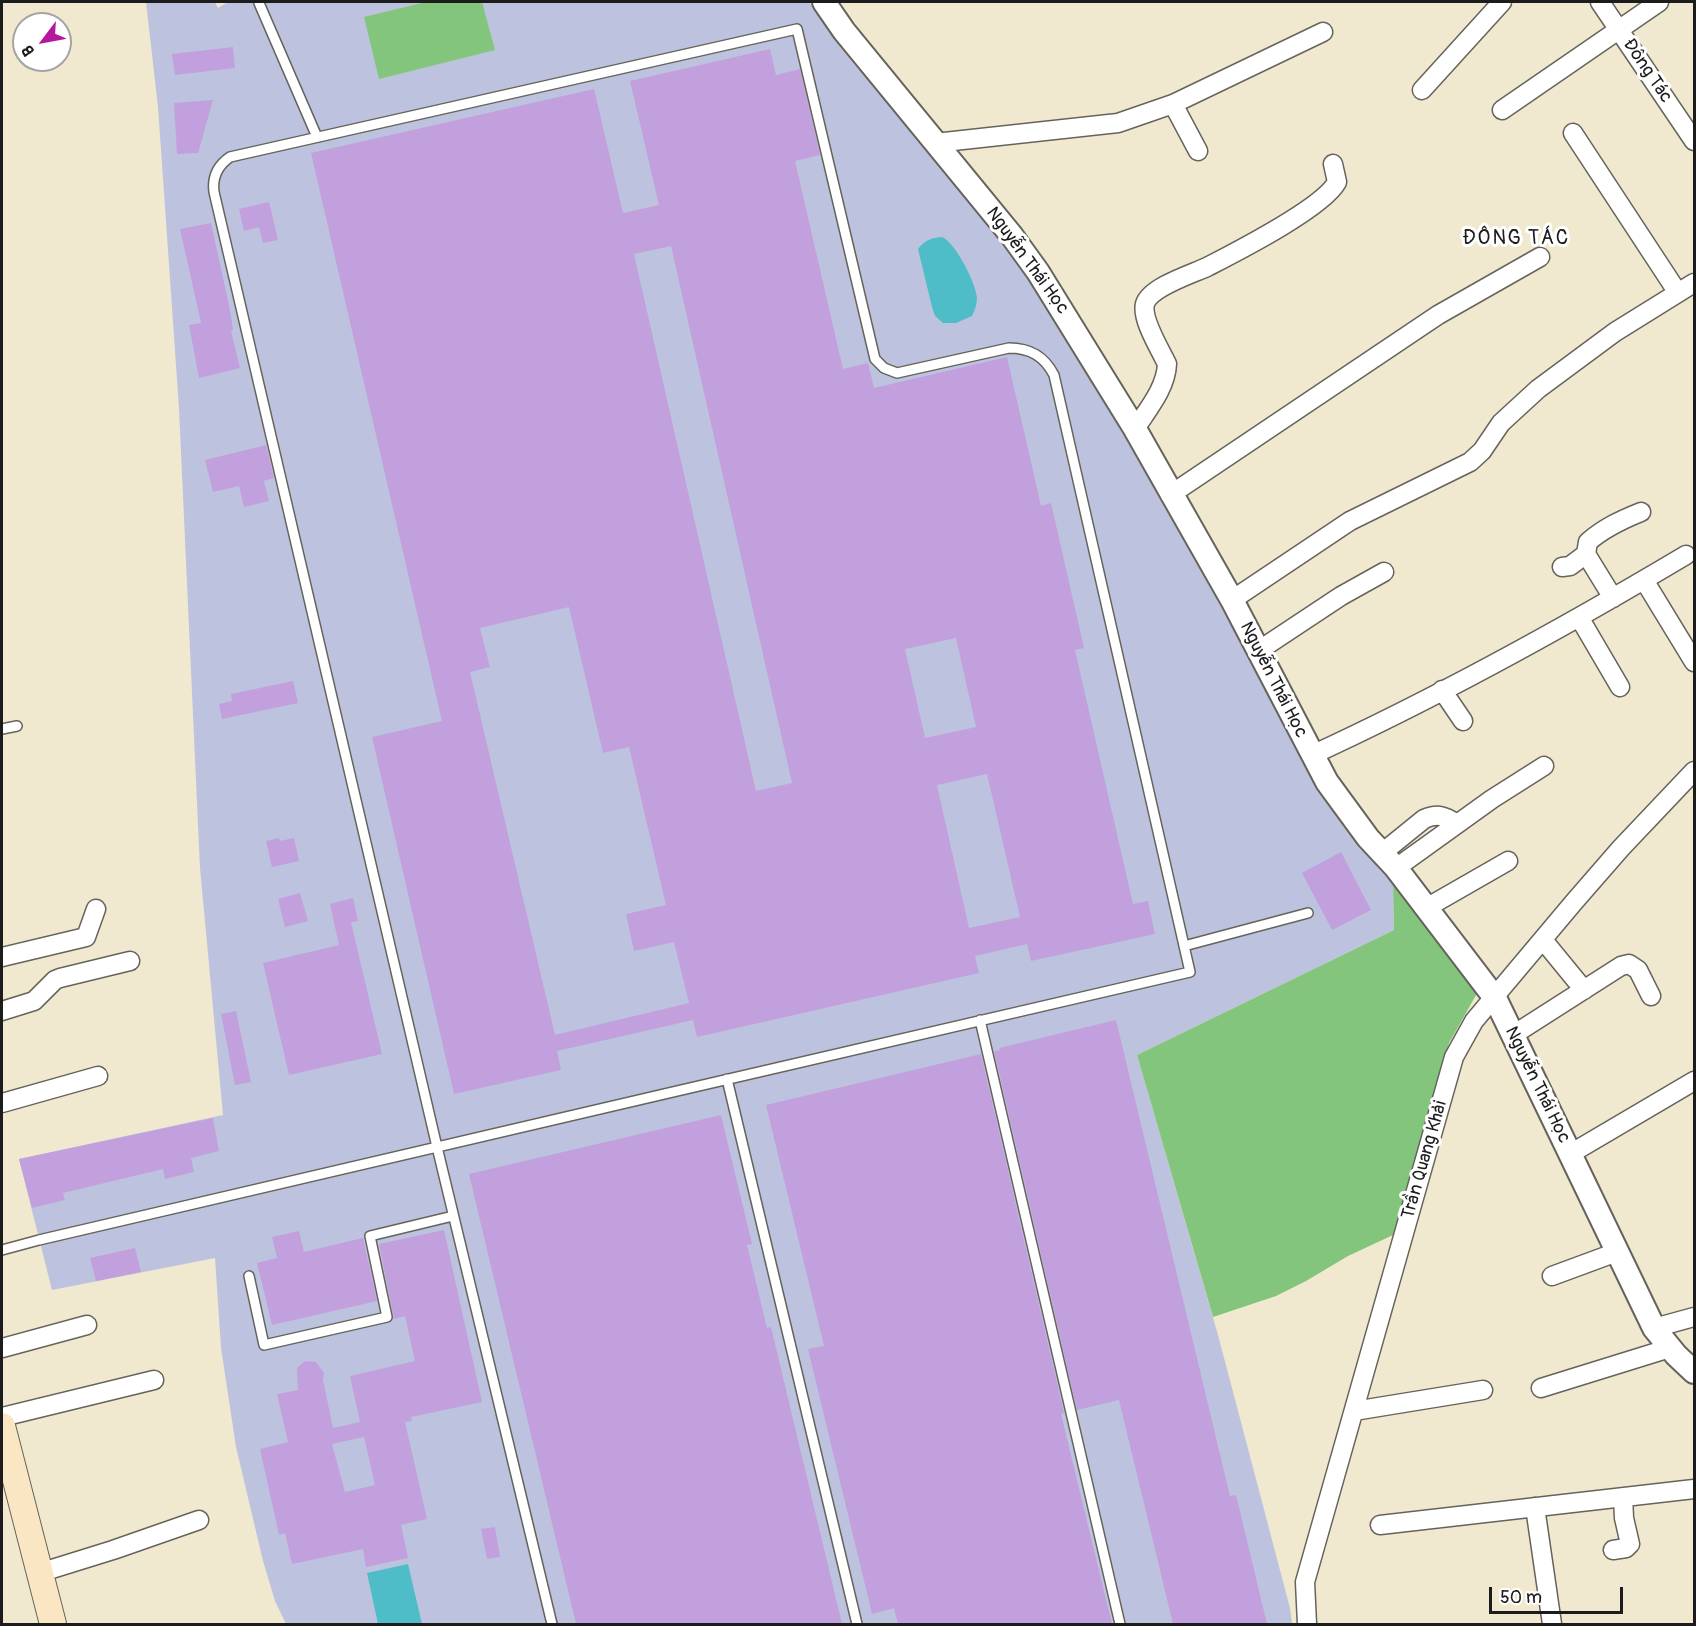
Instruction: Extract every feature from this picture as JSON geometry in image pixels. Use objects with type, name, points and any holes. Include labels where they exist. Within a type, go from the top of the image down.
[{"type":"main road","points":[[2,1426],[53,1624]]},
{"type":"street","name":"Nguyễn Thái Học","points":[[824,2],[844,31],[1012,236],[1038,272],[1135,429],[1170,495],[1232,600],[1327,782],[1368,838],[1389,861],[1494,998],[1654,1328],[1670,1348],[1695,1372]]},
{"type":"street","points":[[1422,90],[1502,2]]},
{"type":"street","name":"Đông Tác","points":[[1600,2],[1695,141]]},
{"type":"street","points":[[1502,110],[1659,2]]},
{"type":"street","points":[[935,143],[1118,123],[1173,104],[1323,32]]},
{"type":"street","points":[[1173,104],[1198,151]]},
{"type":"street","points":[[1573,133],[1678,293]]},
{"type":"street","points":[[1135,429],[1163,385],[1167,372],[1167,363],[1145,318],[1145,304],[1150,296],[1304,212],[1334,188],[1337,182],[1333,165]]},
{"type":"street","points":[[1170,495],[1438,315],[1540,257]]},
{"type":"street","points":[[1232,600],[1350,521],[1470,462],[1482,451],[1501,423],[1538,389],[1615,332],[1695,284]]},
{"type":"street","points":[[1562,567],[1575,563],[1586,554],[1588,542],[1599,533],[1618,521],[1641,512]]},
{"type":"street","points":[[1586,554],[1614,598]]},
{"type":"street","points":[[1312,755],[1378,724],[1579,617],[1686,555]]},
{"type":"street","points":[[1258,651],[1341,596],[1384,572]]},
{"type":"street","points":[[1644,580],[1695,662]]},
{"type":"street","points":[[1579,617],[1620,687]]},
{"type":"street","points":[[1442,690],[1463,721]]},
{"type":"street","points":[[1389,861],[1456,824],[1544,766]]},
{"type":"street","name":"Trần Quang Khải","points":[[1307,1624],[1305,1582],[1454,1057],[1474,1021],[1621,849],[1695,771]]},
{"type":"street","points":[[1426,908],[1508,861]]},
{"type":"street","points":[[2,957],[86,937],[96,909]]},
{"type":"street","points":[[1543,940],[1584,990]]},
{"type":"street","points":[[2,1011],[34,1001],[60,978],[130,961]]},
{"type":"street","points":[[1513,1035],[1621,966],[1629,964],[1638,970],[1651,996]]},
{"type":"street","points":[[2,1103],[98,1076]]},
{"type":"street","points":[[1570,1154],[1694,1081]]},
{"type":"street","points":[[1552,1276],[1617,1252]]},
{"type":"street","points":[[1654,1328],[1695,1317]]},
{"type":"street","points":[[2,1348],[87,1325]]},
{"type":"street","points":[[1541,1388],[1670,1348]]},
{"type":"street","points":[[2,1417],[154,1380]]},
{"type":"street","points":[[1354,1411],[1483,1390]]},
{"type":"street","points":[[1380,1526],[1695,1489]]},
{"type":"street","points":[[1613,1550],[1626,1548],[1630,1544],[1624,1518],[1623,1497]]},
{"type":"street","points":[[1535,1507],[1552,1624]]},
{"type":"street","points":[[39,1573],[124,1547],[199,1520]]},
{"type":"lane","points":[[259,3],[317,137]]},
{"type":"lane","points":[[2,1250],[437,1147],[727,1079],[1190,972],[1053,375],[1045,361],[1039,356],[1020,348],[1010,348],[897,373],[884,368],[875,359],[796,29],[230,157],[216,171],[213,185],[437,1147],[453,1215],[552,1624]]},
{"type":"lane","points":[[2,729],[17,726]]},
{"type":"lane","points":[[1184,946],[1308,913]]},
{"type":"lane","points":[[980,1020],[1120,1624]]},
{"type":"lane","points":[[727,1079],[857,1624]]},
{"type":"lane","points":[[249,1276],[264,1345],[387,1317],[370,1236],[453,1215]]},
{"type":"shaded area","points":[[146,2],[215,2],[218,8],[228,2],[809,2],[836,38],[1036,278],[1344,826],[1393,883],[1394,930],[1137,1055],[1218,1335],[1290,1608],[1292,1624],[286,1624],[275,1601],[263,1561],[236,1447],[221,1348],[215,1258],[52,1290],[19,1159],[223,1115],[200,868],[179,408],[158,107]]},
{"type":"green space","points":[[426,2],[482,2],[495,50],[379,79],[364,17]]},
{"type":"green space","points":[[1393,883],[1480,988],[1449,1043],[1393,1235],[1348,1256],[1276,1296],[1213,1317],[1137,1055],[1394,930]]},
{"type":"water","points":[[942,237],[953,247],[964,264],[976,291],[976,307],[972,316],[956,323],[943,323],[935,316],[918,249],[928,240]]},
{"type":"water","points":[[408,1564],[422,1624],[378,1624],[367,1573]]},
{"type":"building","points":[[233,47],[235,68],[175,75],[172,54]]},
{"type":"building","points":[[770,49],[776,75],[800,69],[820,155],[795,161],[843,369],[868,363],[874,388],[1007,357],[1041,506],[1051,503],[1084,648],[1075,650],[1133,904],[1148,901],[1155,934],[1031,961],[1027,944],[975,956],[979,973],[697,1037],[693,1020],[557,1051],[561,1070],[454,1094],[372,737],[442,721],[311,153],[594,89],[623,213],[659,205],[630,81]],"holes":[[[671,246],[792,783],[756,791],[634,254]],[[569,607],[603,753],[629,747],[666,905],[626,914],[634,951],[674,942],[689,1003],[555,1035],[470,672],[490,667],[480,628]],[[956,638],[976,727],[925,738],[905,649]],[[987,774],[1020,917],[969,928],[937,785]]]},
{"type":"building","points":[[213,100],[198,153],[177,154],[174,103]]},
{"type":"building","points":[[269,202],[278,240],[263,243],[259,227],[244,231],[239,209]]},
{"type":"building","points":[[211,223],[240,368],[199,378],[189,325],[201,323],[180,229]]},
{"type":"building","points":[[266,445],[274,478],[264,481],[269,501],[244,507],[239,486],[213,492],[205,460]]},
{"type":"building","points":[[293,681],[298,703],[222,719],[219,704],[232,701],[231,694]]},
{"type":"building","points":[[279,838],[280,841],[294,838],[299,861],[272,867],[266,841]]},
{"type":"building","points":[[1341,852],[1371,910],[1332,930],[1302,873]]},
{"type":"building","points":[[300,893],[308,921],[285,927],[278,899]]},
{"type":"building","points":[[353,898],[358,921],[351,922],[382,1054],[289,1075],[263,963],[339,945],[330,904]]},
{"type":"building","points":[[236,1011],[251,1082],[235,1085],[221,1014]]},
{"type":"building","points":[[1116,1020],[1230,1496],[1236,1495],[1267,1624],[1173,1624],[1119,1400],[1077,1410],[994,1051]]},
{"type":"building","points":[[981,1054],[1064,1413],[1061,1414],[1112,1624],[898,1624],[894,1608],[872,1614],[808,1349],[824,1346],[766,1105]]},
{"type":"building","points":[[721,1115],[752,1244],[747,1245],[767,1328],[771,1327],[842,1624],[576,1624],[469,1174]]},
{"type":"building","points":[[213,1118],[219,1151],[191,1158],[194,1172],[165,1179],[163,1169],[63,1193],[65,1200],[32,1208],[19,1159]]},
{"type":"building","points":[[444,1230],[482,1402],[411,1417],[412,1421],[405,1422],[427,1519],[401,1525],[408,1558],[366,1567],[363,1549],[292,1564],[285,1533],[279,1535],[260,1449],[288,1442],[277,1394],[298,1390],[297,1368],[305,1361],[316,1362],[324,1373],[323,1380],[333,1428],[360,1422],[350,1376],[415,1361],[405,1316],[394,1319],[379,1244]],"holes":[[[364,1437],[375,1485],[345,1492],[332,1444]]]},
{"type":"building","points":[[299,1231],[304,1252],[363,1238],[377,1301],[272,1325],[257,1263],[277,1258],[272,1237]]},
{"type":"building","points":[[135,1248],[141,1272],[96,1281],[90,1258]]},
{"type":"building","points":[[495,1527],[500,1557],[487,1559],[481,1529]]},
{"type":"district","name":"ĐÔNG TÁC","points":[[1516,239]]}]
